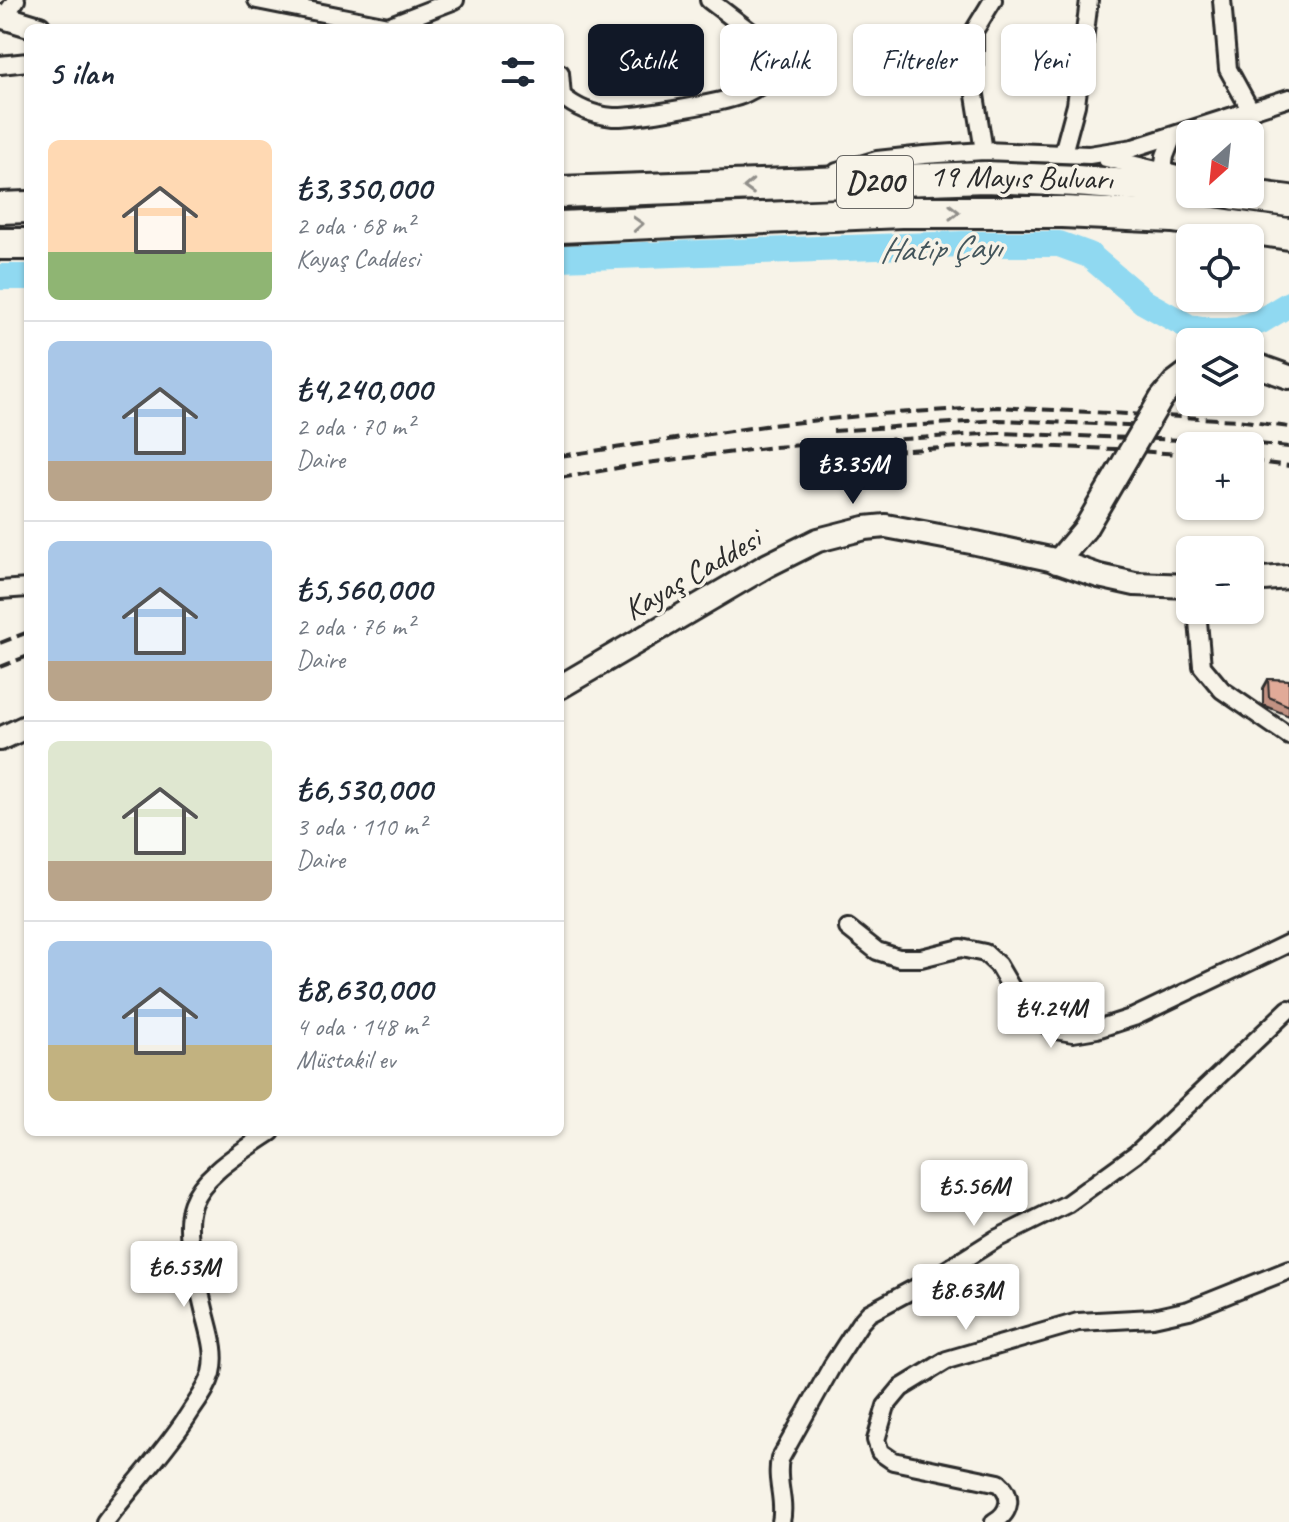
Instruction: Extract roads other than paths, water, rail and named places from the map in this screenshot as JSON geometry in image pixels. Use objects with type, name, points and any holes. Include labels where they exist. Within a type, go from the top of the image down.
[{"type":"highway","name":"19 Mayıs Bulvarı","points":[[564,192],[985,177],[1176,189]]},
{"type":"highway","points":[[1264,197],[1289,201]]},
{"type":"highway","points":[[0,208],[24,207]]},
{"type":"highway","name":"19 Mayıs Bulvarı","points":[[564,227],[901,212],[1062,212],[1173,217],[1289,234]]},
{"type":"highway","points":[[0,244],[24,244]]},
{"type":"street","points":[[257,0],[378,24]]},
{"type":"street","points":[[393,24],[455,0]]},
{"type":"street","points":[[564,98],[584,111],[614,117],[740,96],[780,74],[772,48],[709,0]]},
{"type":"street","points":[[984,151],[974,89],[974,31],[993,0]]},
{"type":"street","points":[[1063,153],[1076,105],[1089,0]]},
{"type":"street","points":[[1222,0],[1228,69],[1251,111]]},
{"type":"street","points":[[7,11],[31,24]]},
{"type":"street","points":[[0,65],[24,62]]},
{"type":"street","points":[[1089,155],[1133,148],[1289,98]]},
{"type":"street","points":[[1163,170],[1173,136]]},
{"type":"street","points":[[792,185],[877,160],[984,151],[1089,155],[1176,174]]},
{"type":"street","points":[[1264,368],[1289,377]]},
{"type":"street","points":[[1057,562],[1085,529],[1161,399],[1176,382]]},
{"type":"street","name":"Kayaş Caddesi","points":[[564,685],[766,566],[818,540],[848,530],[886,526],[1057,562],[1135,584],[1176,585]]},
{"type":"street","points":[[1264,579],[1289,577]]},
{"type":"street","points":[[0,590],[24,588]]},
{"type":"street","points":[[1198,624],[1202,666],[1222,690],[1289,736]]},
{"type":"street","points":[[0,739],[24,728]]},
{"type":"street","points":[[848,928],[877,951],[899,958],[921,958],[961,948],[985,953],[998,965],[1019,1001],[1036,1018],[1055,1030],[1073,1033],[1097,1029],[1144,1013],[1289,943]]},
{"type":"street","points":[[781,1522],[780,1459],[832,1366],[869,1313],[934,1278],[980,1247],[1067,1204],[1114,1172],[1289,1009]]},
{"type":"street","points":[[105,1522],[172,1442],[206,1388],[213,1370],[213,1343],[189,1241],[188,1221],[192,1202],[213,1172],[265,1136]]},
{"type":"street","points":[[994,1522],[1005,1515],[1009,1502],[1006,1491],[999,1483],[893,1461],[880,1452],[876,1440],[882,1416],[892,1396],[901,1388],[956,1355],[1078,1322],[1153,1318],[1180,1313],[1207,1305],[1289,1270]]},
{"type":"waterway","name":"Hatip Çayı","points":[[564,258],[963,244],[1059,244],[1089,255],[1144,302],[1189,327],[1217,331],[1238,329],[1261,321],[1289,304]]},
{"type":"waterway","name":"Hatip Çayı","points":[[0,277],[24,277]]},
{"type":"railway","points":[[564,455],[771,425],[879,414],[998,407],[1237,420],[1289,427]]},
{"type":"railway","points":[[833,431],[998,420],[1149,426]]},
{"type":"railway","points":[[564,477],[773,447],[998,433],[1237,442],[1289,447]]},
{"type":"railway","points":[[837,454],[998,445],[1176,454]]},
{"type":"railway","points":[[1264,463],[1289,466]]},
{"type":"railway","points":[[0,643],[24,634]]},
{"type":"railway","points":[[0,667],[24,658]]}]
